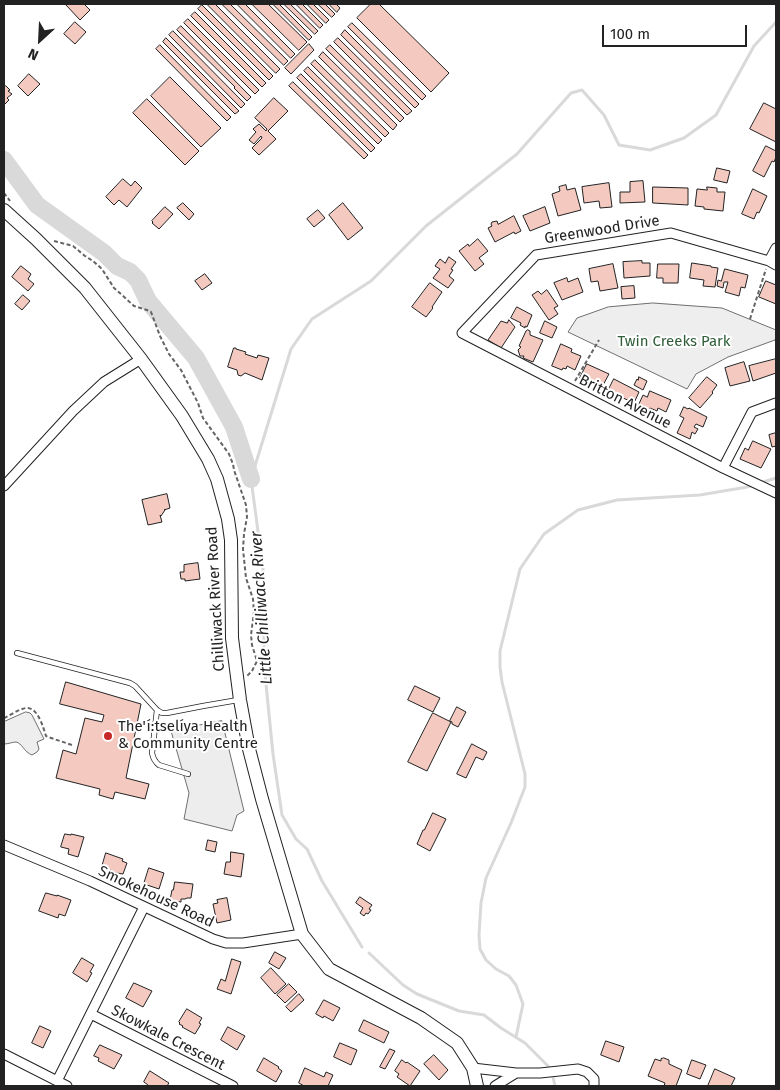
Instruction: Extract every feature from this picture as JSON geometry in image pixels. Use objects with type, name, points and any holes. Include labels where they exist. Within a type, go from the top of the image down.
[{"type":"main road","name":"Chilliwack River Road","points":[[4,210],[85,288],[141,359],[194,434],[217,479],[223,497],[231,540],[232,638],[249,749],[302,934],[329,969],[421,1018],[457,1043],[473,1068],[477,1086]]},
{"type":"street","name":"Greenwood Drive","points":[[462,333],[536,255],[671,233],[772,263]]},
{"type":"street","points":[[772,263],[776,248]]},
{"type":"street","name":"Britton Avenue","points":[[462,333],[723,468],[776,493]]},
{"type":"street","points":[[4,486],[73,411],[104,382],[141,359]]},
{"type":"street","points":[[723,468],[752,412],[776,404]]},
{"type":"street","name":"Smokehouse Road","points":[[4,845],[90,881],[213,939],[226,943],[243,943],[302,934]]},
{"type":"street","points":[[57,1081],[144,907]]},
{"type":"street","name":"Skowkale Crescent","points":[[91,1014],[233,1086]]},
{"type":"street","points":[[4,1054],[67,1086]]},
{"type":"street","points":[[473,1068],[516,1073],[540,1073],[578,1069],[587,1072],[594,1079],[594,1086]]},
{"type":"street","points":[[495,1086],[516,1073]]},
{"type":"lane","points":[[17,653],[130,683],[162,713],[240,700]]},
{"type":"lane","points":[[158,710],[152,752],[153,758],[159,765],[188,774]]},
{"type":"path","points":[[750,319],[772,263]]},
{"type":"path","points":[[570,389],[599,340]]},
{"type":"path","points":[[4,718],[23,709],[30,708],[36,713],[46,736],[72,745]]},
{"type":"green space","name":"Twin Creeks Park","points":[[653,303],[722,308],[776,330],[776,338],[728,357],[696,374],[687,389],[568,332],[577,318],[608,307]]},
{"type":"green space","points":[[26,712],[32,715],[44,739],[37,742],[39,749],[32,755],[18,743],[4,744],[4,722]]},
{"type":"shaded area","points":[[222,721],[244,811],[237,815],[232,831],[184,819],[189,793],[171,731]]},
{"type":"building","points":[[84,4],[90,10],[80,20],[66,5]]},
{"type":"building","points":[[207,4],[215,4],[280,69],[276,73]]},
{"type":"building","points":[[222,4],[230,4],[288,61],[284,65]]},
{"type":"building","points":[[237,4],[245,4],[295,54],[291,58]]},
{"type":"building","points":[[252,4],[268,4],[307,42],[299,50]]},
{"type":"building","points":[[273,4],[279,4],[312,37],[309,40]]},
{"type":"building","points":[[284,4],[290,4],[318,31],[315,34]]},
{"type":"building","points":[[296,4],[302,4],[323,25],[320,28]]},
{"type":"building","points":[[307,4],[313,4],[329,20],[326,23]]},
{"type":"building","points":[[318,4],[325,4],[335,14],[332,17]]},
{"type":"building","points":[[329,4],[336,4],[340,8],[337,12]]},
{"type":"building","points":[[371,4],[379,4],[449,73],[431,92],[357,18]]},
{"type":"building","points":[[202,5],[273,76],[269,80],[198,9]]},
{"type":"building","points":[[195,12],[266,83],[262,87],[191,16]]},
{"type":"building","points":[[188,19],[259,90],[255,94],[184,23]]},
{"type":"building","points":[[75,22],[86,32],[75,44],[64,34]]},
{"type":"building","points":[[352,23],[426,96],[422,100],[348,27]]},
{"type":"building","points":[[181,26],[251,97],[247,101],[177,30]]},
{"type":"building","points":[[345,30],[419,104],[415,108],[341,35]]},
{"type":"building","points":[[173,31],[245,104],[241,108],[169,35]]},
{"type":"building","points":[[166,38],[239,111],[235,114],[163,42]]},
{"type":"building","points":[[338,38],[412,111],[407,115],[334,42]]},
{"type":"building","points":[[309,44],[314,50],[291,74],[285,68]]},
{"type":"building","points":[[160,45],[231,117],[227,121],[156,49]]},
{"type":"building","points":[[330,45],[404,118],[400,122],[326,49]]},
{"type":"building","points":[[323,52],[397,125],[393,130],[319,57]]},
{"type":"building","points":[[315,60],[389,133],[385,137],[311,64]]},
{"type":"building","points":[[308,67],[382,140],[378,144],[304,71]]},
{"type":"building","points":[[29,74],[40,84],[28,96],[18,86]]},
{"type":"building","points":[[301,74],[375,148],[371,152],[297,78]]},
{"type":"building","points":[[170,77],[221,128],[201,147],[151,96]]},
{"type":"building","points":[[293,82],[368,155],[364,159],[289,86]]},
{"type":"building","points":[[6,86],[12,94],[7,98],[9,100],[4,105],[4,87]]},
{"type":"building","points":[[274,98],[288,111],[268,131],[276,139],[259,155],[252,148],[262,138],[261,136],[254,144],[249,140],[256,132],[253,129],[259,124],[266,131],[267,129],[255,118]]},
{"type":"building","points":[[147,99],[199,151],[185,165],[133,113]]},
{"type":"building","points":[[764,103],[776,109],[776,142],[750,129]]},
{"type":"building","points":[[766,146],[776,151],[776,157],[764,177],[753,171]]},
{"type":"building","points":[[717,168],[730,171],[727,183],[714,180]]},
{"type":"building","points":[[123,179],[131,186],[135,181],[142,188],[127,207],[119,200],[114,205],[106,197]]},
{"type":"building","points":[[643,181],[645,202],[620,203],[620,192],[630,192],[630,182]]},
{"type":"building","points":[[609,183],[612,207],[600,208],[599,201],[584,203],[582,187]]},
{"type":"building","points":[[566,185],[567,190],[575,188],[581,210],[558,216],[552,194],[560,191],[559,187]]},
{"type":"building","points":[[653,187],[688,188],[688,205],[653,203]]},
{"type":"building","points":[[707,187],[717,188],[717,192],[725,192],[723,211],[695,206],[697,189],[707,190]]},
{"type":"building","points":[[753,189],[767,196],[754,219],[742,214]]},
{"type":"building","points":[[183,203],[194,214],[189,220],[177,208]]},
{"type":"building","points":[[343,203],[363,228],[348,240],[329,215]]},
{"type":"building","points":[[165,207],[173,214],[159,229],[152,221]]},
{"type":"building","points":[[545,207],[550,223],[530,231],[523,216]]},
{"type":"building","points":[[318,210],[325,218],[314,227],[307,219]]},
{"type":"building","points":[[514,216],[521,231],[515,234],[514,232],[495,242],[488,228],[492,226],[492,222],[497,221],[498,224]]},
{"type":"building","points":[[478,239],[488,251],[479,258],[484,264],[475,271],[459,251]]},
{"type":"building","points":[[449,257],[456,262],[449,276],[454,280],[448,288],[433,278],[440,269],[435,266],[440,259],[445,263]]},
{"type":"building","points":[[642,261],[642,263],[650,263],[650,276],[624,278],[623,262]]},
{"type":"building","points":[[692,263],[718,268],[715,287],[703,286],[704,280],[690,278]]},
{"type":"building","points":[[613,264],[618,288],[600,291],[598,281],[591,282],[589,269]]},
{"type":"building","points":[[658,264],[679,264],[678,283],[663,283],[663,278],[657,278]]},
{"type":"building","points":[[21,266],[31,274],[28,279],[34,284],[28,291],[12,277]]},
{"type":"building","points":[[725,269],[748,275],[745,288],[741,287],[739,296],[725,292],[728,282],[724,282],[723,288],[717,286],[718,280],[721,281]]},
{"type":"building","points":[[205,274],[212,283],[202,290],[195,281]]},
{"type":"building","points":[[567,278],[568,282],[578,278],[583,292],[562,300],[554,283]]},
{"type":"building","points":[[766,281],[776,285],[776,304],[759,297]]},
{"type":"building","points":[[430,283],[442,292],[426,317],[412,307]]},
{"type":"building","points":[[634,286],[635,298],[622,299],[621,287]]},
{"type":"building","points":[[547,290],[558,306],[554,308],[558,314],[549,320],[532,295],[538,291],[541,294]]},
{"type":"building","points":[[23,295],[30,301],[22,310],[15,304]]},
{"type":"building","points":[[517,307],[532,315],[525,328],[520,325],[521,323],[511,318]]},
{"type":"building","points":[[509,320],[515,327],[501,348],[488,340],[501,321],[507,323]]},
{"type":"building","points":[[545,321],[557,327],[552,338],[540,333]]},
{"type":"building","points":[[528,330],[530,335],[543,340],[533,362],[523,358],[524,356],[520,356],[518,350]]},
{"type":"building","points":[[561,344],[572,349],[571,352],[581,356],[575,370],[567,366],[566,369],[563,368],[562,370],[552,366]]},
{"type":"building","points":[[234,348],[257,358],[258,355],[269,358],[262,380],[245,373],[241,376],[238,375],[237,370],[228,367]]},
{"type":"building","points":[[776,359],[776,373],[753,381],[749,366]]},
{"type":"building","points":[[744,362],[750,381],[730,386],[725,368]]},
{"type":"building","points":[[587,364],[609,374],[602,387],[580,378]]},
{"type":"building","points":[[639,377],[647,381],[643,390],[634,385]]},
{"type":"building","points":[[707,377],[717,385],[713,393],[700,408],[689,398]]},
{"type":"building","points":[[614,379],[639,392],[634,403],[608,391]]},
{"type":"building","points":[[650,391],[671,400],[666,412],[658,408],[657,411],[650,408],[649,411],[638,406],[643,395],[647,397]]},
{"type":"building","points":[[684,407],[707,417],[703,427],[696,424],[694,427],[698,429],[695,434],[692,432],[690,439],[677,433],[684,418],[680,416]]},
{"type":"building","points":[[776,433],[776,446],[772,447],[769,435]]},
{"type":"building","points":[[753,441],[771,449],[761,468],[740,459],[745,448],[748,450]]},
{"type":"building","points":[[167,494],[170,508],[164,510],[160,515],[162,522],[148,525],[142,500]]},
{"type":"building","points":[[198,563],[200,579],[185,581],[185,579],[181,579],[180,572],[184,572],[184,565]]},
{"type":"building","name":"The'í:tselíya Health & Community Centre","points":[[66,682],[141,704],[126,778],[149,784],[145,799],[115,792],[113,799],[99,795],[100,789],[56,778],[63,750],[76,754],[85,718],[102,722],[104,715],[60,704]]},
{"type":"building","points":[[415,686],[440,698],[433,712],[408,700]]},
{"type":"building","points":[[457,707],[466,712],[458,727],[450,721]]},
{"type":"building","points":[[433,713],[451,722],[427,771],[408,762]]},
{"type":"building","points":[[472,744],[487,752],[483,760],[476,757],[466,778],[457,774]]},
{"type":"building","points":[[433,813],[446,819],[430,851],[417,844]]},
{"type":"building","points":[[65,834],[84,837],[78,857],[68,854],[69,849],[61,847]]},
{"type":"building","points":[[208,840],[217,842],[215,852],[206,850]]},
{"type":"building","points":[[231,852],[244,854],[241,877],[224,874],[226,862],[230,862]]},
{"type":"building","points":[[106,853],[123,859],[122,861],[127,863],[123,874],[110,872],[111,870],[102,867]]},
{"type":"building","points":[[149,868],[164,873],[159,889],[144,884]]},
{"type":"building","points":[[175,882],[193,884],[191,898],[181,899],[181,902],[170,900]]},
{"type":"building","points":[[46,893],[71,900],[65,916],[59,914],[58,918],[39,911]]},
{"type":"building","points":[[360,897],[372,905],[369,909],[371,910],[364,916],[360,913],[363,908],[356,903]]},
{"type":"building","points":[[227,898],[231,920],[217,923],[213,904],[218,903],[217,900]]},
{"type":"building","points":[[275,952],[286,958],[279,969],[269,963]]},
{"type":"building","points":[[82,958],[94,965],[87,982],[73,973]]},
{"type":"building","points":[[232,959],[241,962],[231,994],[217,989],[221,979],[225,981]]},
{"type":"building","points":[[271,968],[286,984],[275,994],[261,978]]},
{"type":"building","points":[[134,983],[152,991],[143,1007],[126,998]]},
{"type":"building","points":[[289,984],[297,992],[285,1003],[277,995]]},
{"type":"building","points":[[299,994],[304,1000],[291,1012],[286,1007]]},
{"type":"building","points":[[324,1000],[340,1008],[333,1021],[316,1014]]},
{"type":"building","points":[[187,1009],[202,1018],[195,1034],[179,1024]]},
{"type":"building","points":[[364,1020],[389,1032],[384,1043],[359,1031]]},
{"type":"building","points":[[40,1026],[51,1031],[43,1048],[32,1043]]},
{"type":"building","points":[[228,1027],[245,1036],[237,1050],[221,1040]]},
{"type":"building","points":[[606,1041],[624,1047],[619,1062],[601,1055]]},
{"type":"building","points":[[340,1043],[357,1050],[351,1065],[334,1057]]},
{"type":"building","points":[[100,1045],[122,1055],[114,1069],[98,1061],[99,1058],[94,1056]]},
{"type":"building","points":[[390,1049],[395,1051],[385,1069],[380,1067]]},
{"type":"building","points":[[434,1055],[448,1070],[439,1080],[424,1064]]},
{"type":"building","points":[[264,1058],[282,1071],[276,1082],[257,1071]]},
{"type":"building","points":[[664,1058],[669,1060],[669,1064],[682,1070],[676,1086],[664,1086],[665,1083],[648,1076],[655,1059],[661,1061]]},
{"type":"building","points":[[402,1060],[420,1071],[410,1086],[397,1077],[399,1074],[395,1071]]},
{"type":"building","points":[[692,1060],[706,1065],[700,1079],[687,1074]]},
{"type":"building","points":[[305,1068],[324,1077],[326,1072],[333,1075],[328,1086],[304,1086],[299,1083]]},
{"type":"building","points":[[715,1069],[735,1078],[731,1086],[708,1086]]},
{"type":"building","points":[[150,1071],[169,1083],[167,1086],[147,1086],[144,1082]]},
{"type":"waterway","points":[[362,947],[322,881],[307,849],[296,839],[282,815],[273,754],[264,664],[264,576],[251,479],[291,349],[312,319],[371,281],[426,226],[517,154],[571,93],[582,90],[604,115],[619,145],[650,150],[684,138],[716,115],[754,46],[776,22]]},
{"type":"waterway","name":"Little Chilliwack River","points":[[4,160],[37,205],[104,253],[117,266],[130,272],[138,280],[148,301],[196,358],[234,427],[251,479]]},
{"type":"waterway","points":[[760,483],[776,478]]},
{"type":"waterway","points":[[516,1037],[523,1004],[516,985],[509,976],[496,969],[486,960],[480,949],[479,935],[481,903],[486,878],[525,787],[525,774],[500,667],[500,651],[520,569],[544,534],[578,510],[617,500],[700,495],[754,485]]},
{"type":"waterway","name":"Little Chilliwack River","points":[[369,953],[403,985],[417,994],[459,1011],[484,1015],[525,1043],[548,1066],[555,1086]]},
{"type":"place","name":"The'í:tselíya Health & Community Centre","points":[[108,736]]}]
